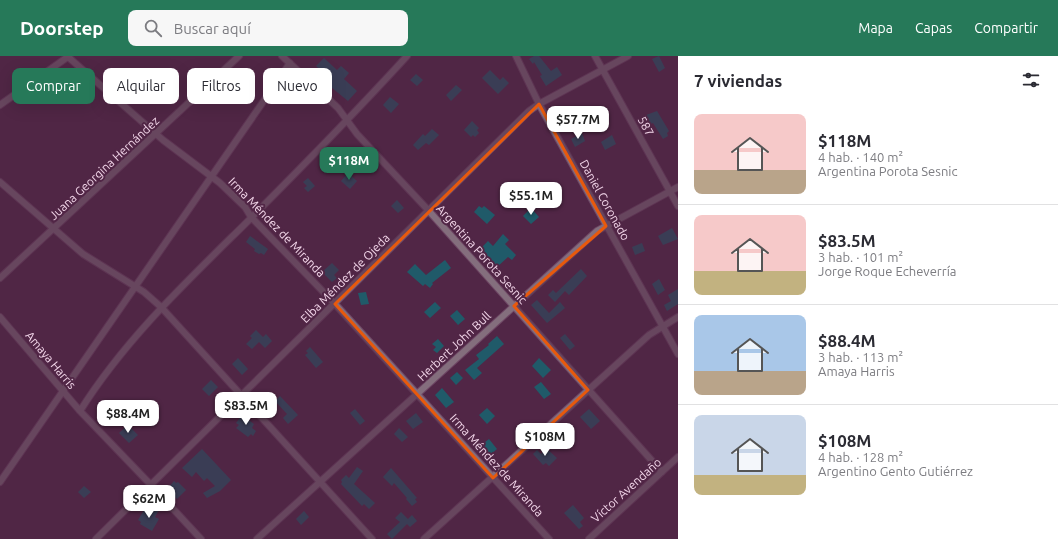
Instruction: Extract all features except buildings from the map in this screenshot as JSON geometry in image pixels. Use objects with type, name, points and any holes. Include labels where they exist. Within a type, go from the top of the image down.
[{"type":"street","name":"Irma Méndez de Miranda","points":[[68,56],[156,135],[212,177],[245,207],[251,218],[335,304],[549,539]]},
{"type":"street","points":[[0,105],[68,56]]},
{"type":"street","name":"Juana Georgina Hernández","points":[[0,278],[156,135],[239,56]]},
{"type":"street","name":"Argentina Porota Sesnic","points":[[282,56],[331,100],[357,134],[429,211],[662,472]]},
{"type":"street","points":[[80,411],[117,358],[161,307],[348,121],[407,56]]},
{"type":"street","name":"Daniel Coronado","points":[[516,56],[539,104],[678,354]]},
{"type":"street","name":"587","points":[[595,56],[678,206]]},
{"type":"street","name":"Elba Méndez de Ojeda","points":[[96,539],[529,112],[539,104],[628,56]]},
{"type":"street","points":[[0,482],[290,63]]},
{"type":"street","points":[[0,182],[83,254],[136,287],[161,307],[321,481],[372,539]]},
{"type":"street","name":"Herbert John Bull","points":[[257,539],[418,395],[514,306],[606,226],[678,187]]},
{"type":"street","name":"Amaya Harris","points":[[0,317],[80,411],[201,539]]},
{"type":"street","points":[[424,539],[493,478],[639,343],[662,325],[678,317]]},
{"type":"street","name":"Víctor Avendaño","points":[[589,539],[678,457]]},
{"type":"highlighted area","points":[[539,104],[606,226],[514,306],[588,390],[493,478],[335,304]]}]
